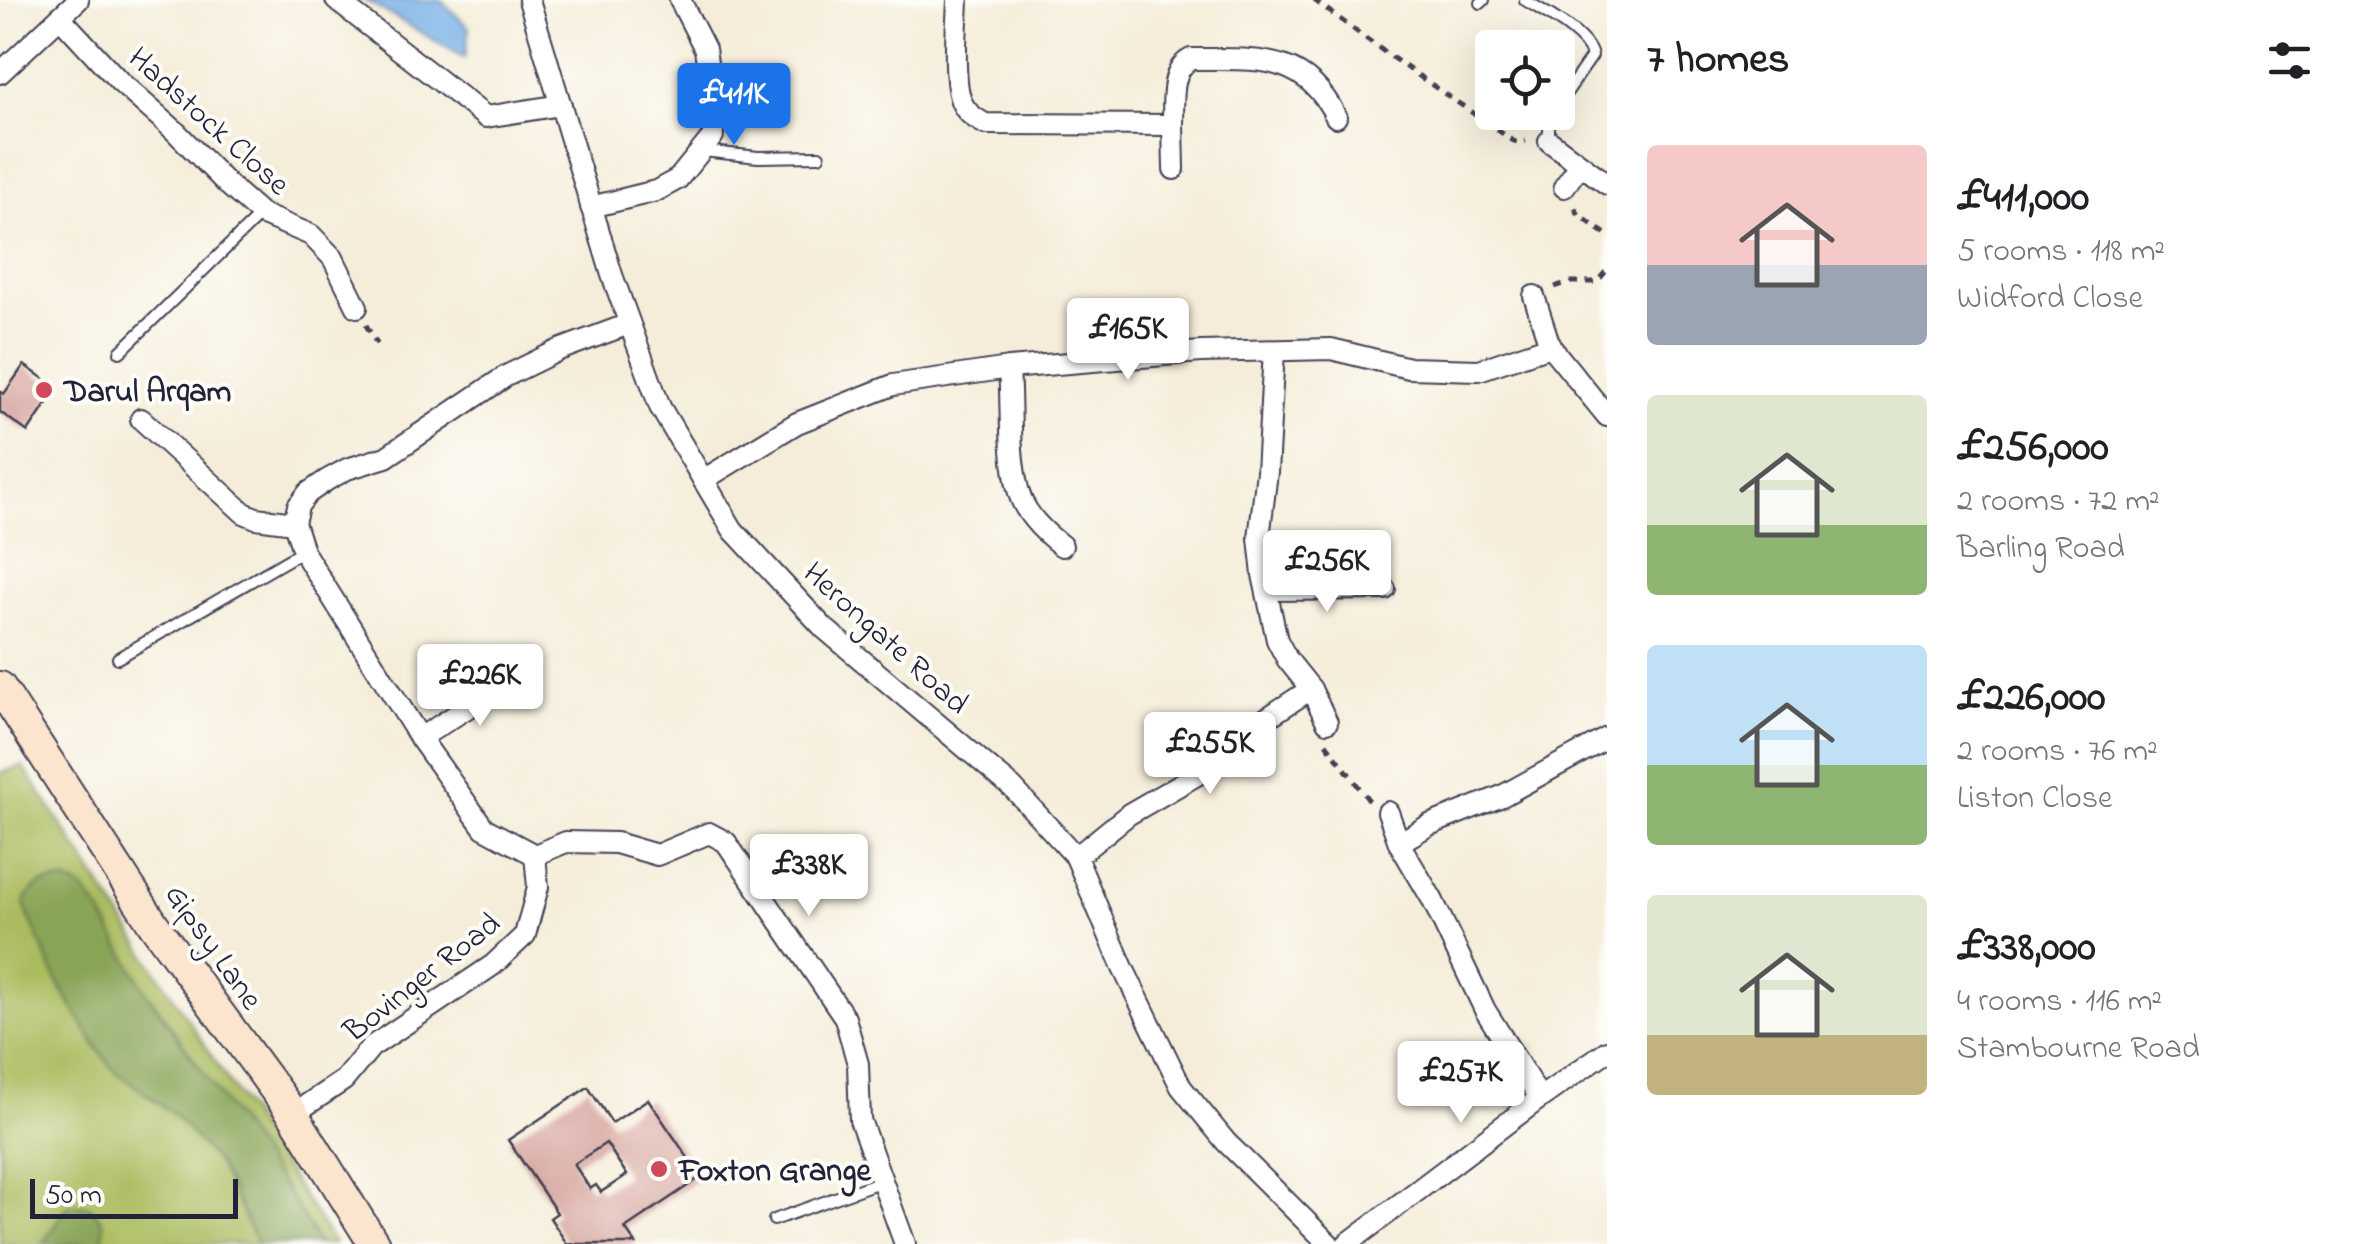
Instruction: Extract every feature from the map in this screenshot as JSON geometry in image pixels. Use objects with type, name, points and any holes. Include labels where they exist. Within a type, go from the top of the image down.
[{"type":"street","points":[[0,73],[78,0]]},
{"type":"street","points":[[336,0],[486,117],[561,105]]},
{"type":"street","name":"Herongate Road","points":[[529,0],[591,207],[660,407],[733,530],[824,628],[1013,788],[1076,857],[1123,968],[1181,1087],[1226,1142],[1329,1244]]},
{"type":"street","points":[[591,207],[656,191],[678,179],[712,136],[713,103],[705,49],[680,0]]},
{"type":"street","points":[[958,0],[960,100],[969,114],[985,124],[1173,124]]},
{"type":"street","name":"Hadstock Close","points":[[60,17],[120,82],[261,214],[310,235],[332,258],[356,307]]},
{"type":"street","points":[[1174,169],[1176,74],[1181,64],[1191,60],[1269,60],[1300,73],[1328,100],[1336,116]]},
{"type":"street","points":[[1549,141],[1607,184]]},
{"type":"street","points":[[1564,187],[1580,165]]},
{"type":"street","points":[[1534,296],[1550,346],[1607,416]]},
{"type":"street","points":[[629,324],[559,350],[506,376],[386,457],[327,480],[298,506],[294,523],[303,551],[420,738],[484,828],[535,855],[566,842],[616,844],[657,855],[708,833],[726,842],[845,1018],[858,1064],[860,1120],[905,1244]]},
{"type":"street","points":[[702,480],[797,424],[894,385],[1009,368],[1201,352],[1331,349],[1409,368],[1479,370],[1550,346]]},
{"type":"street","points":[[1274,351],[1268,472],[1259,538],[1263,575],[1277,640],[1328,722]]},
{"type":"street","points":[[1009,368],[1020,496],[1042,531],[1062,546]]},
{"type":"street","points":[[141,419],[244,513],[294,523]]},
{"type":"street","points":[[1268,590],[1385,589]]},
{"type":"street","points":[[420,738],[514,678]]},
{"type":"street","name":"Gipsy Lane","points":[[0,687],[154,924],[293,1114],[374,1244]]},
{"type":"street","points":[[1076,857],[1129,814],[1218,762],[1253,727],[1311,689]]},
{"type":"street","points":[[1400,843],[1430,825],[1502,796],[1607,738]]},
{"type":"street","points":[[1388,812],[1485,1010],[1540,1098]]},
{"type":"street","name":"Bovinger Road","points":[[293,1114],[344,1080],[371,1047],[493,966],[525,935],[538,887],[535,855]]},
{"type":"street","points":[[1347,1244],[1607,1051]]},
{"type":"lane","points":[[1525,0],[1570,30]]},
{"type":"lane","points":[[1575,33],[1590,48],[1592,56],[1575,80]]},
{"type":"lane","points":[[1548,130],[1549,141]]},
{"type":"lane","points":[[702,150],[758,157],[819,156]]},
{"type":"lane","points":[[120,352],[261,214]]},
{"type":"lane","points":[[118,658],[303,551]]},
{"type":"lane","points":[[774,1220],[883,1181]]},
{"type":"path","points":[[1314,0],[1515,142],[1549,141]]},
{"type":"path","points":[[1564,187],[1578,215],[1607,234]]},
{"type":"path","points":[[1534,296],[1568,282],[1597,282],[1607,270]]},
{"type":"path","points":[[1328,722],[1316,730],[1377,812],[1388,812]]},
{"type":"green space","points":[[23,766],[334,1244],[0,1244],[0,773]]},
{"type":"green space","points":[[66,881],[82,888],[100,911],[145,990],[288,1193],[319,1244],[257,1244],[218,1164],[174,1115],[114,1070],[97,1048],[58,983],[24,905],[40,885]]},
{"type":"green space","points":[[69,1205],[89,1206],[103,1222],[103,1244],[42,1244]]},
{"type":"water","points":[[365,0],[441,0],[469,28],[465,58]]},
{"type":"building","points":[[24,365],[57,388],[28,432],[0,412],[0,391],[4,394]]},
{"type":"building","name":"Foxton Grange","points":[[588,1087],[612,1123],[648,1099],[701,1177],[625,1228],[636,1244],[567,1244],[550,1218],[557,1213],[508,1140]],"holes":[[[606,1143],[627,1175],[601,1192],[596,1185],[590,1189],[574,1164]]]},
{"type":"place","name":"Darul Arqam","points":[[44,390]]},
{"type":"place","name":"Foxton Grange","points":[[659,1169]]}]
